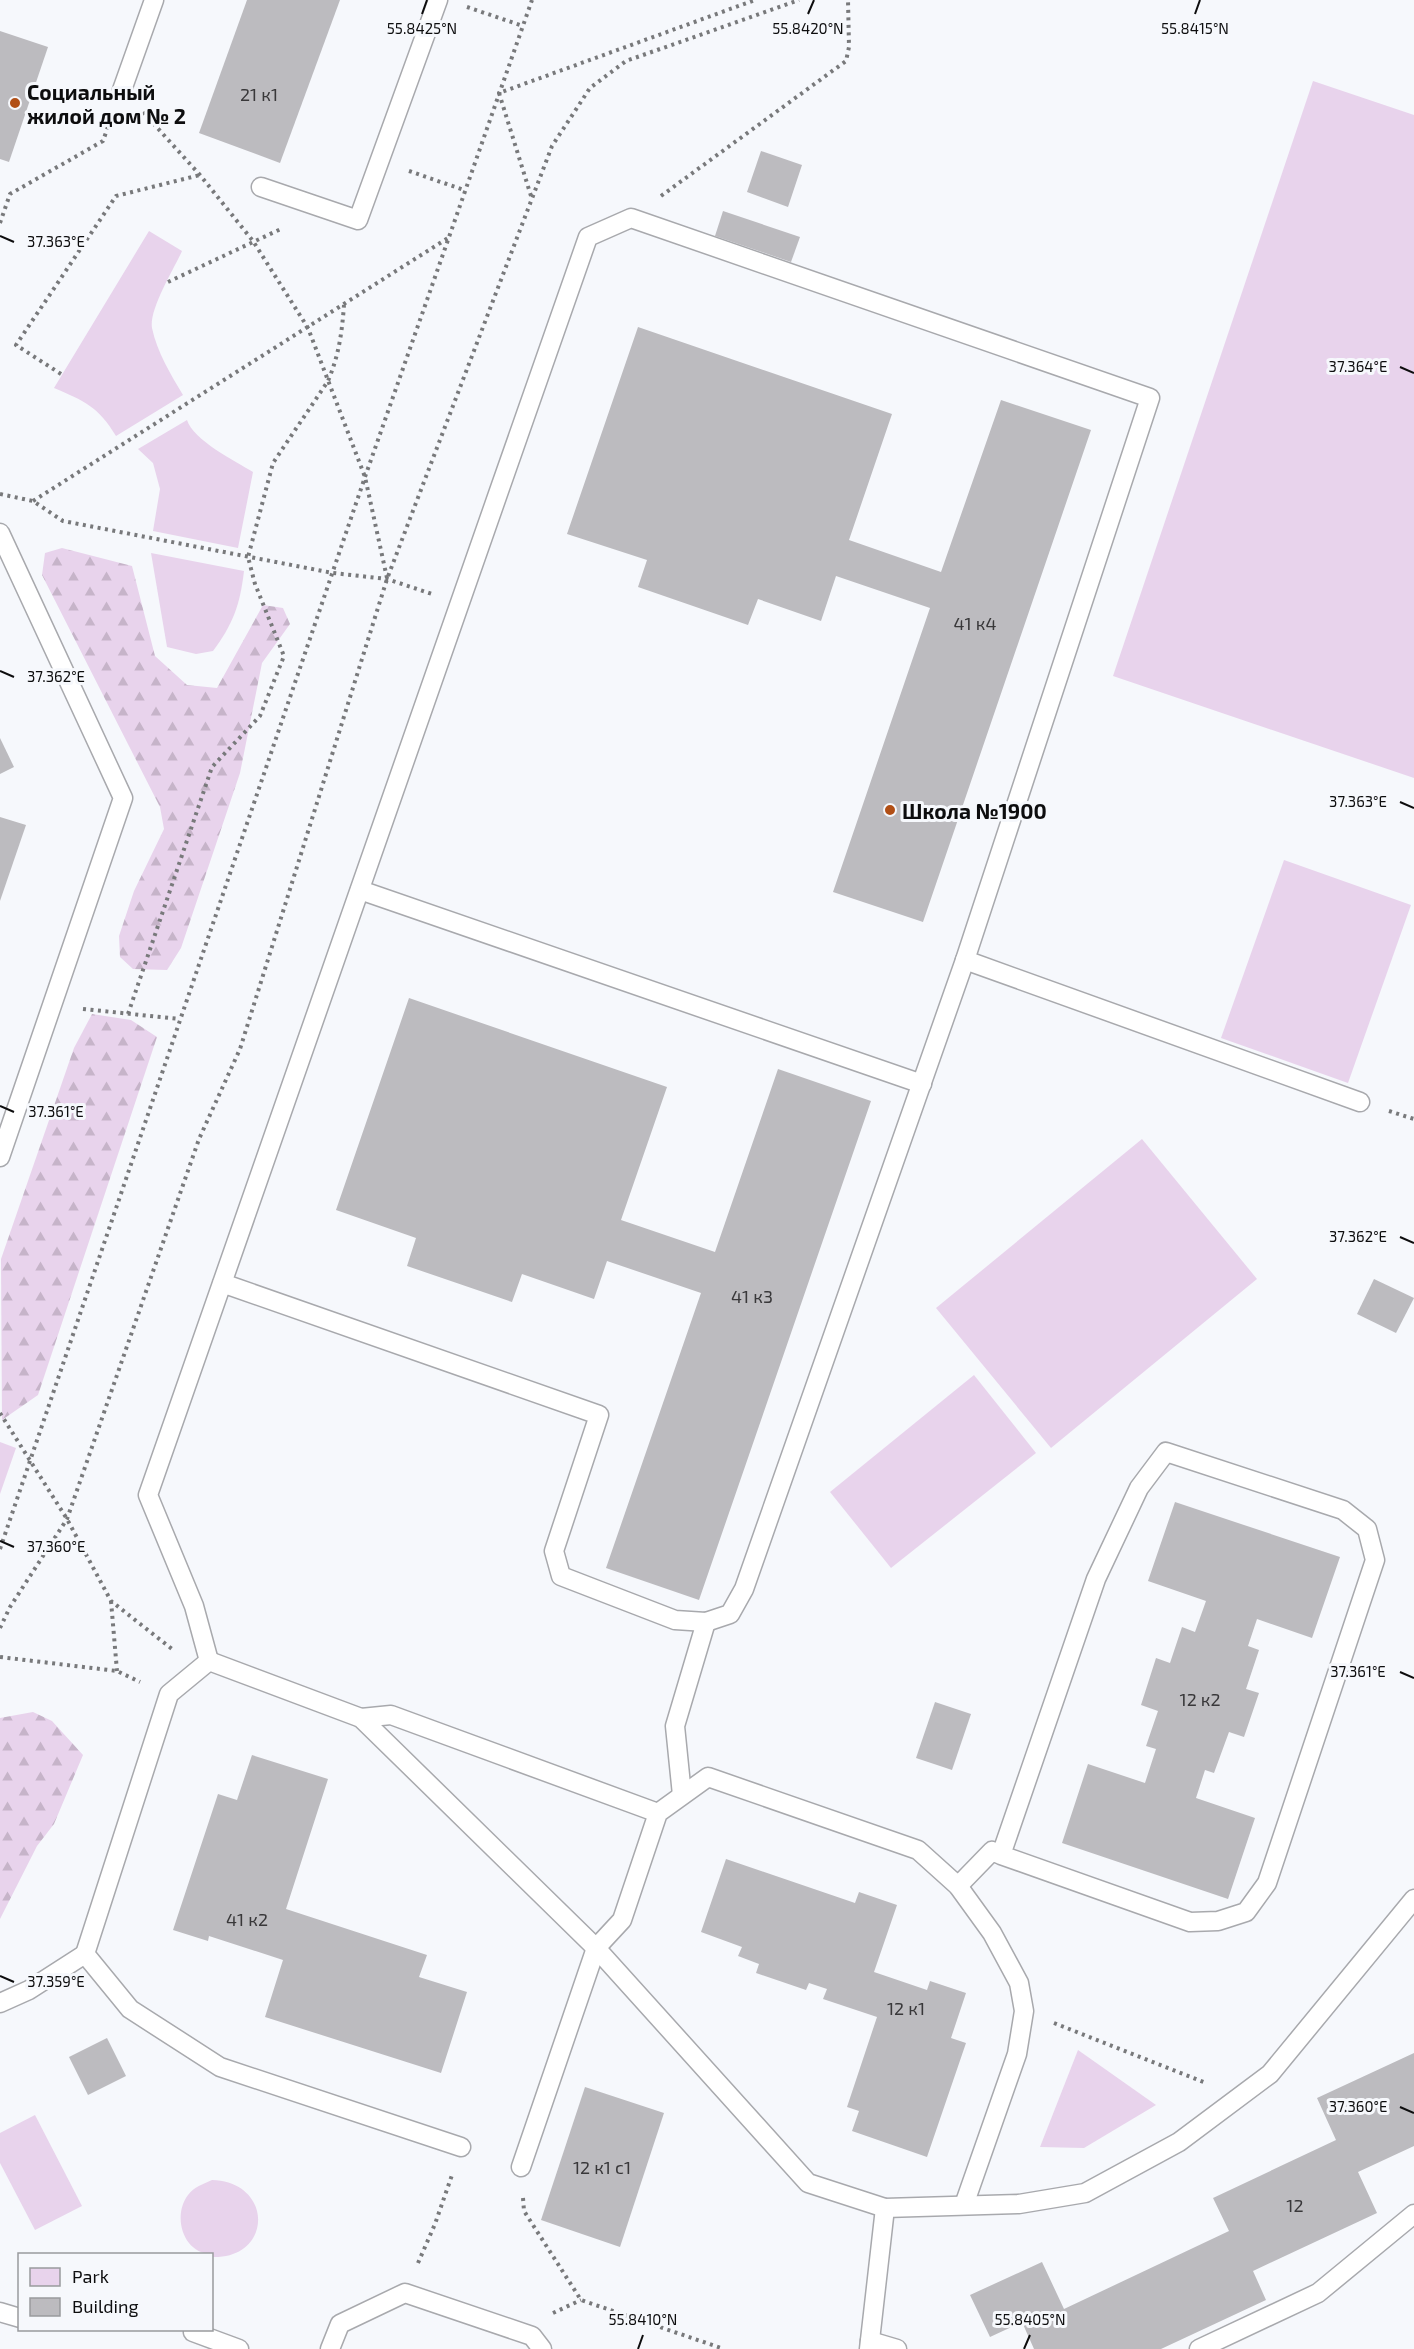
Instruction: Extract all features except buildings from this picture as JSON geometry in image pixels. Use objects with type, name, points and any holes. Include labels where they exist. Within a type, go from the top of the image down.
[{"type":"lane","points":[[122,90],[154,0]]},
{"type":"lane","points":[[261,187],[358,220],[380,161],[447,2]]},
{"type":"lane","points":[[204,1665],[194,1606],[148,1495],[222,1283],[360,890],[588,237],[631,218],[1150,398],[965,960],[744,1589],[730,1614],[706,1622],[675,1620],[561,1576],[554,1551],[599,1415],[222,1283]]},
{"type":"lane","points":[[0,533],[123,798],[0,1157]]},
{"type":"lane","points":[[360,890],[922,1084]]},
{"type":"lane","points":[[965,960],[1360,1102]]},
{"type":"lane","points":[[958,1886],[992,1851],[1001,1855],[1190,1922],[1218,1921],[1246,1912],[1267,1883],[1376,1560],[1367,1529],[1343,1510],[1166,1452],[1139,1488],[1096,1579],[1001,1855]]},
{"type":"lane","points":[[682,1795],[675,1726],[706,1622]]},
{"type":"lane","points":[[204,1665],[361,1718],[392,1715],[658,1813]]},
{"type":"lane","points":[[0,2003],[29,1990],[85,1954],[169,1694],[204,1665]]},
{"type":"lane","points":[[361,1718],[596,1948],[808,2183],[885,2208],[1019,2204],[1085,2193],[1179,2142],[1270,2074],[1414,1899]]},
{"type":"lane","points":[[521,2167],[596,1948],[622,1920],[658,1813],[708,1777],[918,1850],[958,1886],[992,1933],[1019,1983],[1023,2010],[1017,2054],[964,2205]]},
{"type":"lane","points":[[85,1954],[130,2009],[220,2067],[461,2147]]},
{"type":"lane","points":[[885,2208],[869,2345],[897,2349]]},
{"type":"lane","points":[[1199,2349],[1318,2294],[1414,2214]]},
{"type":"lane","points":[[330,2349],[340,2324],[405,2293],[532,2336],[543,2349]]},
{"type":"lane","points":[[0,2312],[18,2317]]},
{"type":"lane","points":[[192,2331],[202,2349]]},
{"type":"lane","points":[[192,2331],[238,2349]]},
{"type":"path","points":[[0,1550],[29,1458],[365,477],[532,0]]},
{"type":"path","points":[[499,93],[755,0]]},
{"type":"path","points":[[0,1628],[16,1597],[67,1519],[199,1139],[240,1049],[387,579],[552,146],[590,88],[626,61],[799,0]]},
{"type":"path","points":[[631,218],[846,61],[849,47],[848,0]]},
{"type":"path","points":[[447,2],[523,26]]},
{"type":"path","points":[[0,223],[10,194],[103,141],[122,90],[200,175],[252,242],[308,328],[365,477],[387,579]]},
{"type":"path","points":[[499,93],[532,197]]},
{"type":"path","points":[[380,161],[464,190]]},
{"type":"path","points":[[61,374],[16,345],[116,196],[200,175]]},
{"type":"path","points":[[168,282],[324,208]]},
{"type":"path","points":[[33,501],[448,237]]},
{"type":"path","points":[[128,1014],[212,767],[260,716],[284,656],[255,584],[248,557],[273,463],[328,381],[341,345],[344,305]]},
{"type":"path","points":[[0,494],[33,501],[63,521],[333,573],[387,579],[460,603]]},
{"type":"path","points":[[52,1006],[180,1019]]},
{"type":"path","points":[[1390,1111],[1414,1119]]},
{"type":"path","points":[[0,1413],[67,1519],[111,1601],[117,1671]]},
{"type":"path","points":[[111,1601],[204,1665]]},
{"type":"path","points":[[0,1657],[117,1671],[128,1678]]},
{"type":"path","points":[[1023,2010],[1240,2097]]},
{"type":"path","points":[[521,2167],[524,2211],[581,2300],[724,2349]]},
{"type":"path","points":[[416,2268],[435,2224]]},
{"type":"path","points":[[546,2316],[581,2300]]},
{"type":"green space","points":[[1313,81],[1414,115],[1414,778],[1113,676]]},
{"type":"green space","points":[[149,231],[182,251],[154,310],[152,328],[161,354],[183,395],[116,436],[103,418],[90,406],[54,388]]},
{"type":"green space","points":[[187,420],[197,435],[253,472],[238,548],[153,531],[160,489],[153,463],[138,449]]},
{"type":"green space","points":[[62,548],[132,566],[155,656],[187,685],[217,688],[263,605],[283,608],[290,624],[262,663],[240,773],[181,948],[167,970],[133,969],[120,957],[119,936],[134,891],[164,829],[160,807],[42,575],[45,553]]},
{"type":"green space","points":[[151,553],[244,571],[234,614],[226,632],[213,651],[196,654],[167,647]]},
{"type":"green space","points":[[1284,860],[1411,905],[1348,1083],[1221,1038]]},
{"type":"green space","points":[[92,1014],[131,1020],[157,1037],[38,1395],[2,1420],[1,1259],[74,1048]]},
{"type":"green space","points":[[1142,1139],[1257,1279],[1051,1448],[936,1308]]},
{"type":"green space","points":[[974,1375],[1036,1453],[891,1568],[830,1492]]},
{"type":"green space","points":[[0,1442],[16,1448],[0,1494]]},
{"type":"green space","points":[[33,1712],[52,1721],[83,1755],[54,1824],[37,1846],[0,1919],[0,1718]]},
{"type":"green space","points":[[1078,2050],[1156,2105],[1084,2148],[1040,2147]]},
{"type":"green space","points":[[35,2115],[82,2206],[35,2230],[0,2163],[0,2133]]},
{"type":"green space","points":[[212,2180],[232,2184],[247,2193],[255,2206],[258,2220],[255,2234],[246,2246],[232,2254],[213,2257],[213,2253],[202,2252],[187,2241],[181,2223],[181,2213],[188,2195],[199,2186]]},
{"type":"place","name":"Социальный жилой дом № 2","points":[[15,103]]},
{"type":"place","name":"Школа №1900","points":[[890,810]]}]
